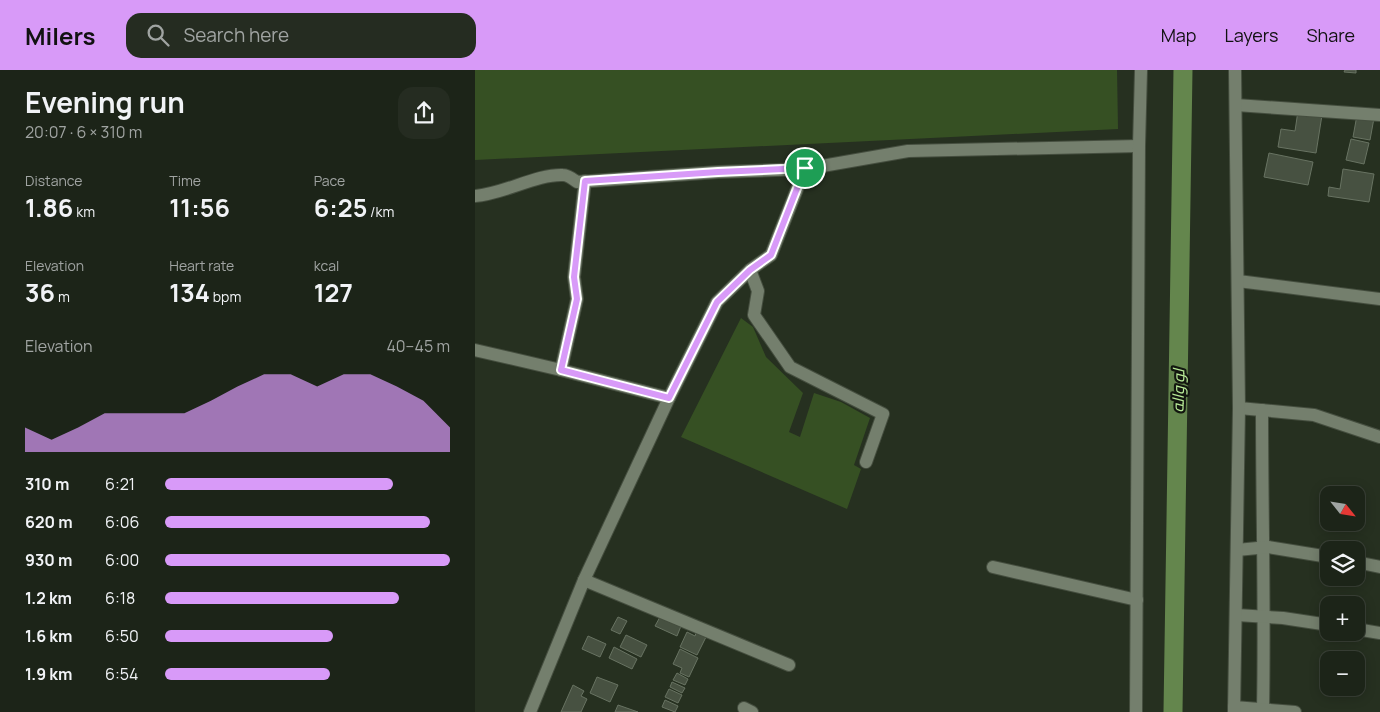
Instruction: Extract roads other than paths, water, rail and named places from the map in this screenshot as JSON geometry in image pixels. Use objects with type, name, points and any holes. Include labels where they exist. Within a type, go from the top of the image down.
[{"type":"street","points":[[1136,712],[1141,70]]},
{"type":"street","points":[[1235,70],[1239,408],[1234,710],[1295,712]]},
{"type":"street","points":[[1236,105],[1380,115]]},
{"type":"street","points":[[475,196],[488,195],[547,177],[565,175],[577,182],[805,168],[908,151],[1139,146]]},
{"type":"street","points":[[530,712],[584,580],[669,398],[717,302],[750,270],[771,255],[805,168]]},
{"type":"street","points":[[561,370],[577,299],[574,277],[585,181]]},
{"type":"street","points":[[750,270],[758,291],[754,315],[790,367],[883,414],[865,462]]},
{"type":"street","points":[[1238,281],[1380,300]]},
{"type":"street","points":[[475,350],[669,398]]},
{"type":"street","points":[[1239,408],[1314,415],[1380,437]]},
{"type":"street","points":[[1262,410],[1262,548],[1265,618],[1263,710]]},
{"type":"street","points":[[1237,550],[1268,547],[1320,556]]},
{"type":"street","points":[[1365,564],[1380,567]]},
{"type":"street","points":[[993,567],[1137,600]]},
{"type":"street","points":[[584,580],[789,665]]},
{"type":"street","points":[[1237,615],[1283,618],[1320,624]]},
{"type":"street","points":[[1365,630],[1380,633]]},
{"type":"waterway","name":"لو واله","points":[[1173,712],[1183,70]]}]
